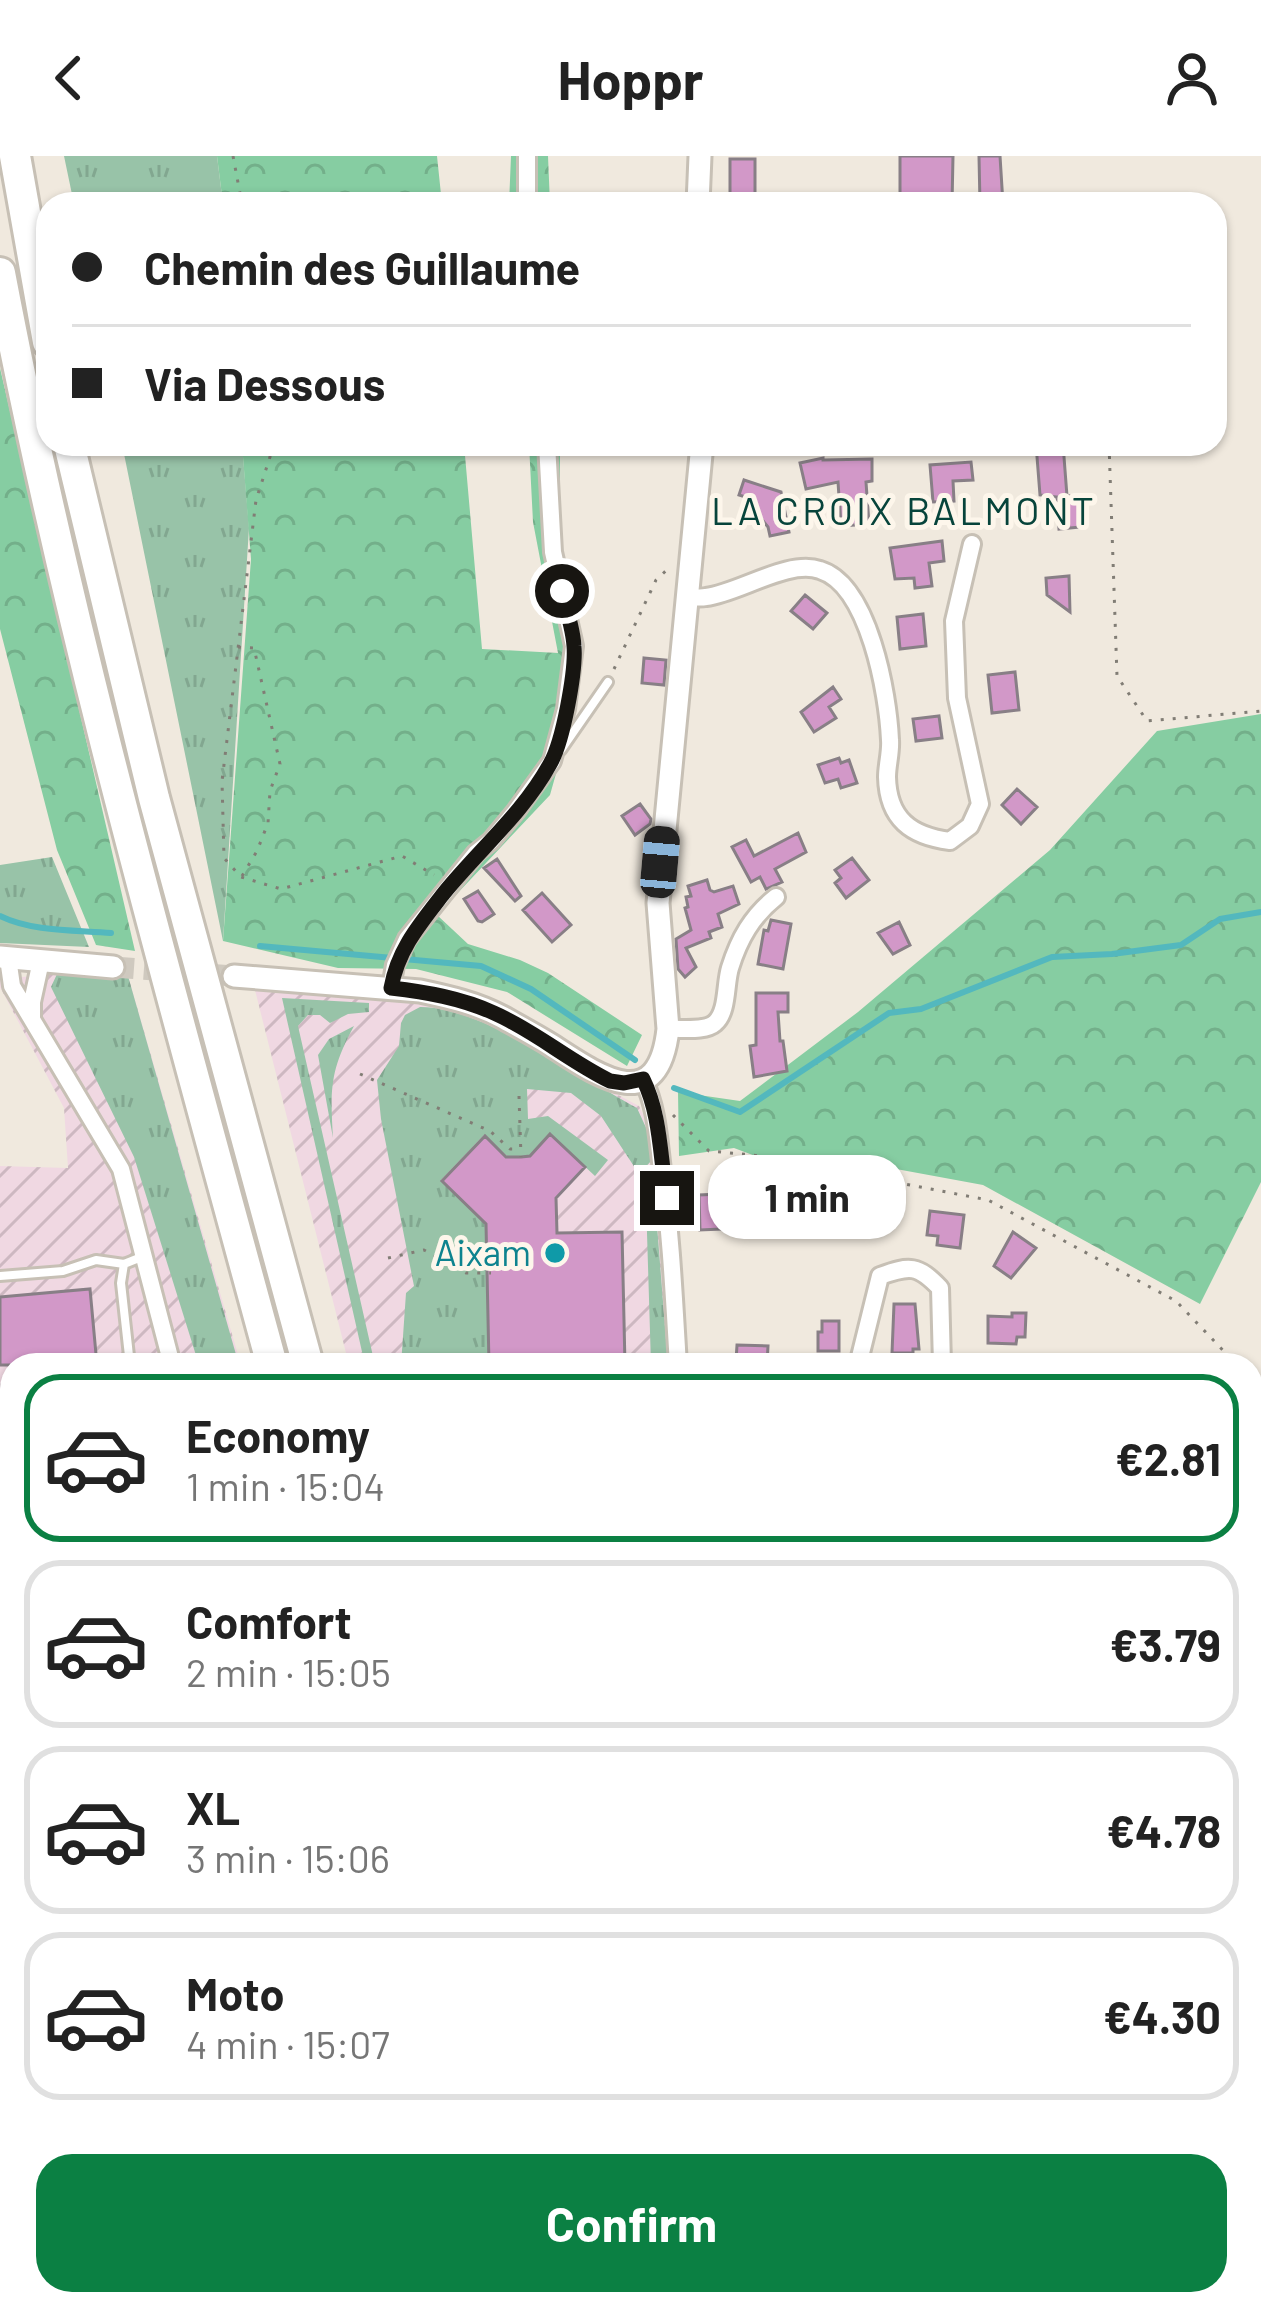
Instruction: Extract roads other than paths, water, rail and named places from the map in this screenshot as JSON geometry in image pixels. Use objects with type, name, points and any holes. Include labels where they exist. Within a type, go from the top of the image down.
[{"type":"highway","points":[[14,156],[36,276]]},
{"type":"highway","points":[[0,274],[36,450]]},
{"type":"highway","points":[[37,456],[88,679],[269,1353]]},
{"type":"highway","points":[[72,456],[154,797],[305,1353]]},
{"type":"street","points":[[527,156],[527,192]]},
{"type":"street","points":[[698,192],[700,156]]},
{"type":"street","points":[[391,988],[399,957],[552,761],[566,709],[574,646],[554,552],[548,456]]},
{"type":"street","points":[[234,976],[420,991],[495,1013],[610,1081],[643,1079],[657,1068],[668,1029],[658,903],[701,456]]},
{"type":"street","points":[[687,597],[707,597],[792,570],[816,568],[839,578],[858,603],[882,685],[892,806],[907,827],[927,838],[950,841],[970,826],[980,805],[957,698],[954,621],[972,544]]},
{"type":"street","points":[[668,1029],[716,1023],[744,933],[776,897]]},
{"type":"street","points":[[113,967],[4,957],[12,986],[121,1169],[169,1353]]},
{"type":"street","points":[[32,1019],[40,961]]},
{"type":"street","points":[[643,1079],[652,1096],[667,1198],[677,1353]]},
{"type":"street","points":[[861,1353],[880,1276],[902,1268],[923,1270],[940,1288],[942,1353]]},
{"type":"lane","points":[[552,761],[608,682]]},
{"type":"lane","points":[[0,1276],[63,1270],[96,1260],[124,1264],[145,1255]]},
{"type":"lane","points":[[124,1264],[121,1283],[129,1353]]},
{"type":"waterway","points":[[674,1088],[740,1112],[889,1013],[921,1009],[1052,957],[1181,945],[1220,919],[1261,912]]},
{"type":"waterway","points":[[0,916],[40,928],[111,933]]},
{"type":"waterway","points":[[260,946],[481,966],[531,989],[635,1060]]},
{"type":"tunnel","points":[[113,967],[234,976]]},
{"type":"place","name":"Aixam","points":[[555,1253]]},
{"type":"district","name":"LA CROIX BALMONT","points":[[904,511]]}]
